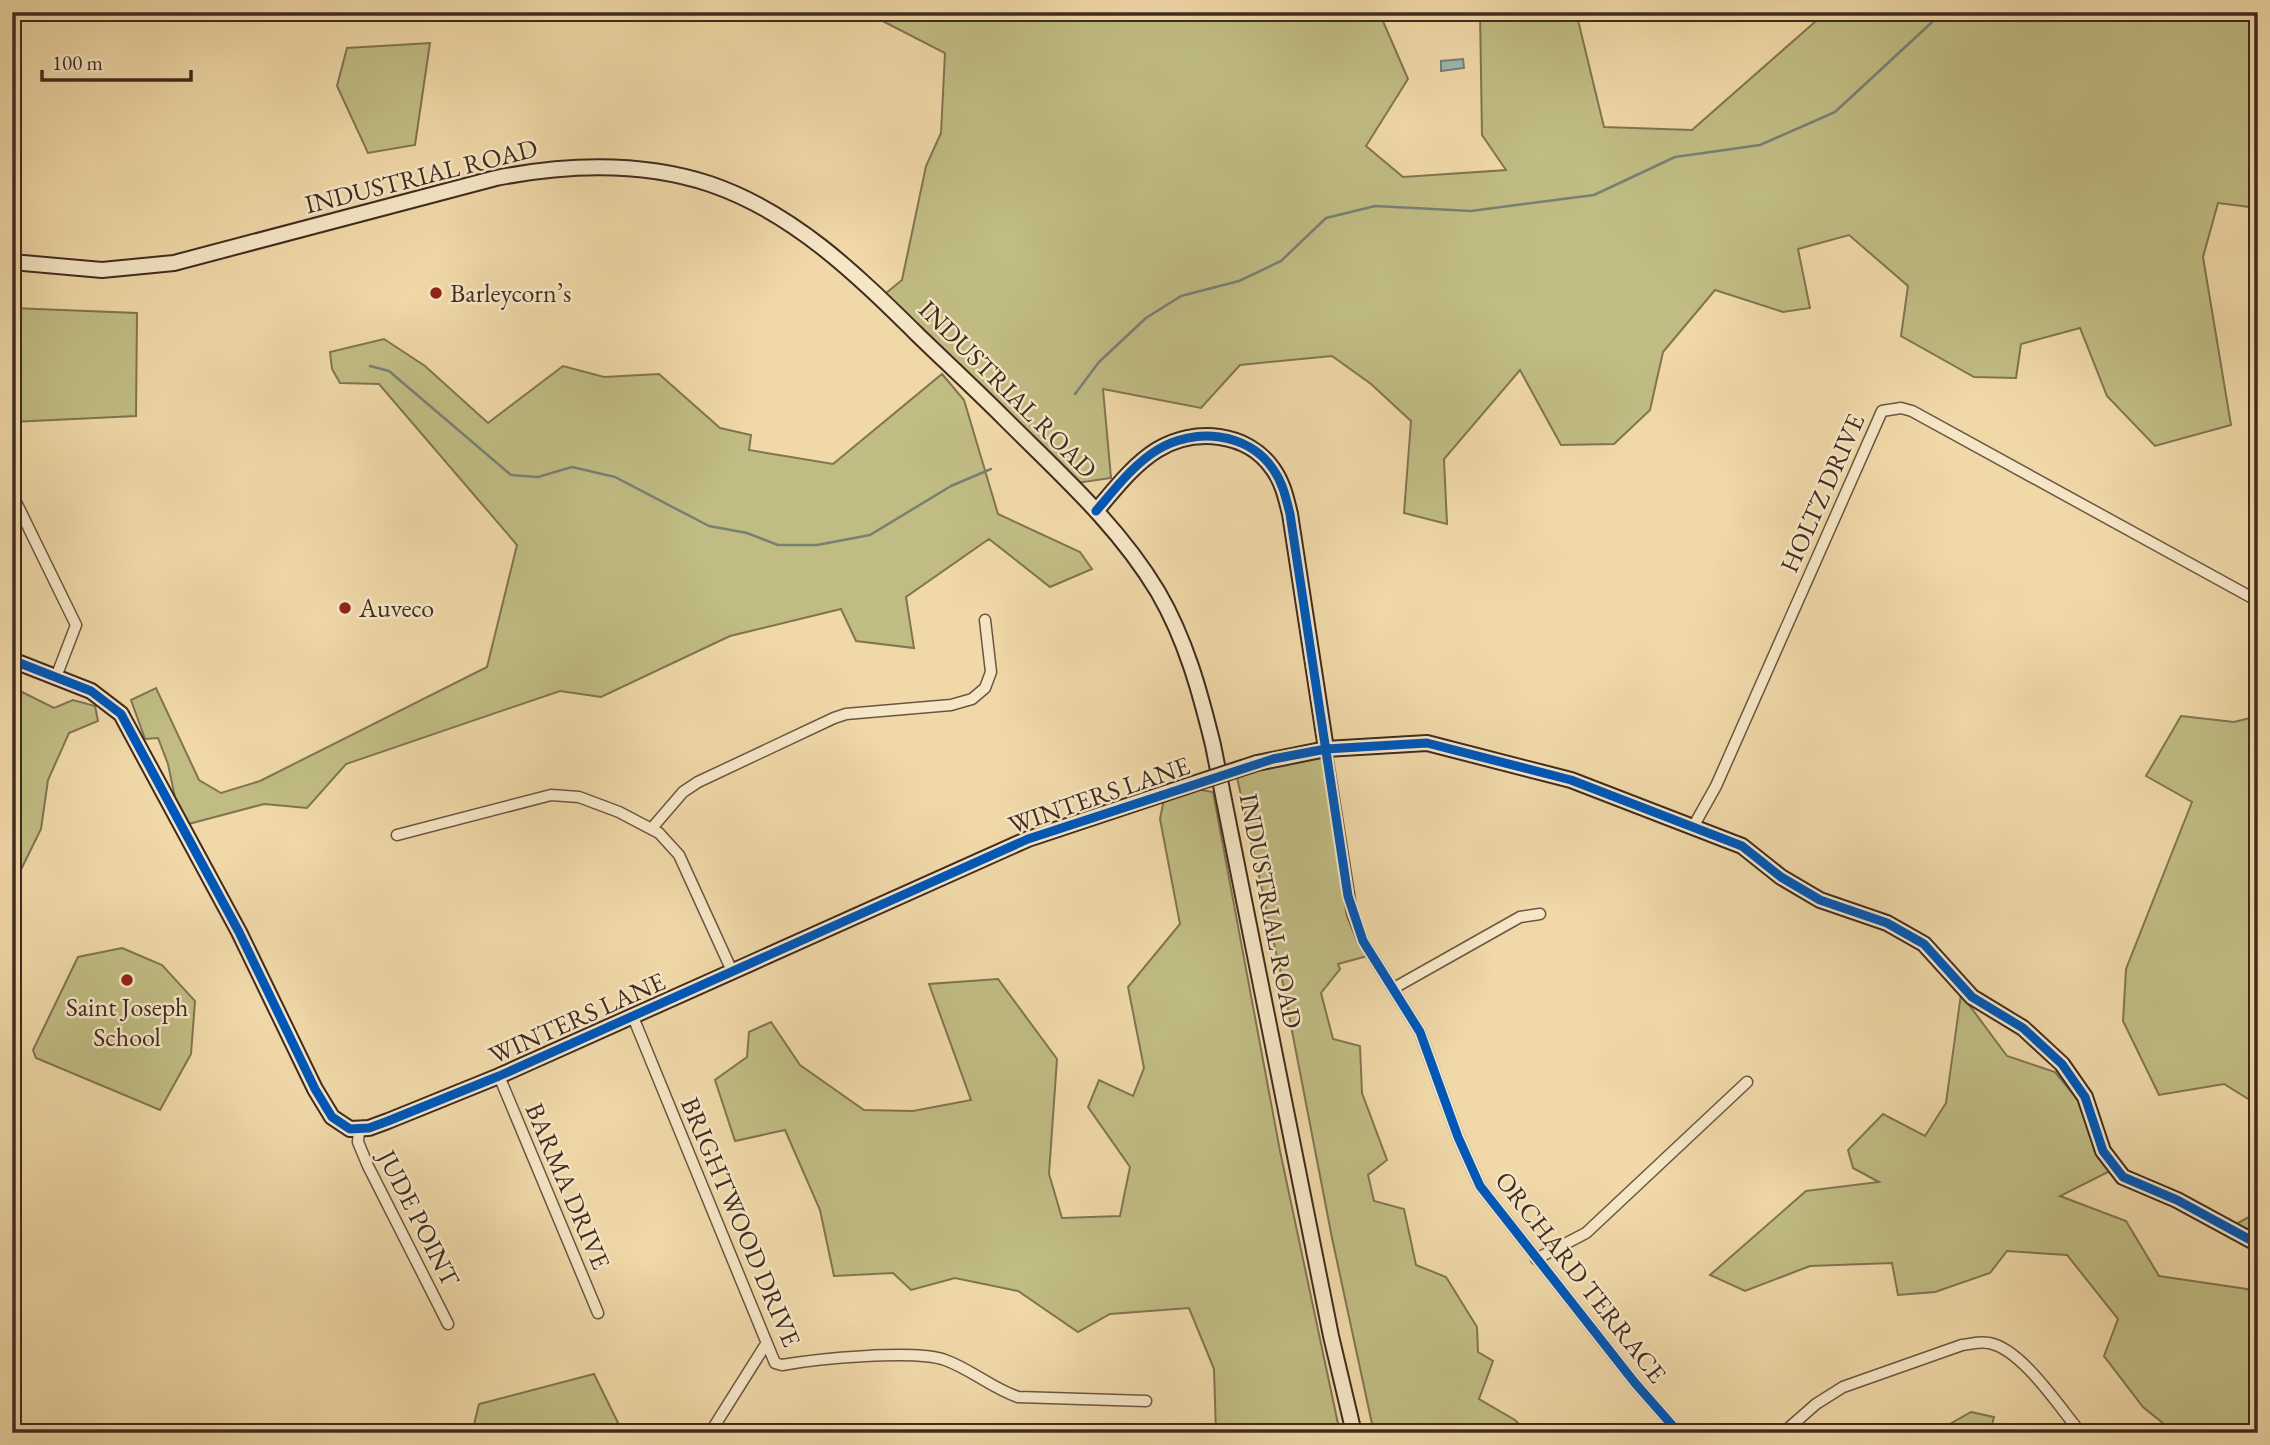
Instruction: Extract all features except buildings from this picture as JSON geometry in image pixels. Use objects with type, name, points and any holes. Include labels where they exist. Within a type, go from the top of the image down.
[{"type":"street","name":"INDUSTRIAL ROAD","points":[[12,262],[102,270],[174,263],[496,178],[546,169],[613,167],[688,178],[711,185],[788,221],[824,248],[880,298],[1097,511],[1132,552],[1159,594],[1187,650],[1213,745],[1331,1336],[1354,1433]]},
{"type":"street","name":"HOLTZ DRIVE","points":[[1693,827],[1716,786],[1882,411],[1901,408],[1912,411],[2258,601]]},
{"type":"street","points":[[1097,511],[1139,464],[1157,450],[1179,439],[1217,435],[1251,448],[1272,467],[1285,490],[1290,514],[1326,749]]},
{"type":"street","points":[[12,494],[76,625],[56,677]]},
{"type":"street","points":[[652,828],[683,792],[698,782],[834,718],[846,714],[951,705],[972,699],[985,688],[991,673],[985,620]]},
{"type":"street","points":[[12,660],[91,691],[121,714],[239,932],[315,1088],[336,1122],[359,1130]]},
{"type":"street","name":"WINTERS LANE","points":[[359,1130],[499,1076],[1028,839],[1257,764],[1326,749],[1409,742],[1447,747],[1571,780],[1742,846],[1781,877],[1820,900],[1887,923],[1924,944],[1972,997],[2023,1028],[2063,1064],[2085,1097],[2103,1151],[2123,1177],[2177,1200],[2258,1244]]},
{"type":"street","name":"ORCHARD TERRACE","points":[[1326,749],[1352,912],[1363,941],[1420,1032],[1458,1137],[1480,1186],[1536,1259],[1679,1433]]},
{"type":"street","points":[[397,835],[528,799],[564,794],[599,804],[652,828],[680,855],[732,971]]},
{"type":"street","points":[[1394,988],[1520,917],[1540,914]]},
{"type":"street","name":"BRIGHTWOOD DRIVE","points":[[634,1017],[775,1363],[782,1365],[916,1354],[960,1365],[1002,1391],[1017,1397],[1146,1401]]},
{"type":"street","name":"BARMA DRIVE","points":[[499,1076],[598,1313]]},
{"type":"street","points":[[1536,1259],[1586,1233],[1747,1082]]},
{"type":"street","name":"JUDE POINT","points":[[359,1130],[358,1142],[368,1166],[448,1324]]},
{"type":"street","points":[[1783,1433],[1815,1404],[1843,1387],[1962,1345],[1979,1342],[2002,1348],[2018,1359],[2081,1433]]},
{"type":"street","points":[[710,1433],[766,1345]]},
{"type":"shaded area","points":[[865,12],[1379,12],[1408,79],[1366,146],[1403,177],[1506,170],[1482,135],[1480,12],[1576,12],[1604,127],[1692,130],[1816,21],[1818,12],[2258,12],[2258,208],[2218,203],[2203,257],[2231,425],[2155,446],[2107,396],[2080,328],[2021,344],[2016,378],[1974,377],[1901,336],[1908,286],[1849,235],[1798,249],[1810,308],[1783,312],[1715,290],[1663,352],[1650,410],[1614,444],[1561,445],[1520,370],[1444,459],[1447,524],[1404,513],[1411,421],[1371,384],[1332,356],[1240,365],[1201,408],[1103,389],[1111,478],[1070,484],[880,298],[902,280],[926,166],[941,133],[945,53]]},
{"type":"shaded area","points":[[430,43],[415,145],[368,153],[337,86],[347,48]]},
{"type":"shaded area","points":[[12,308],[137,313],[136,416],[12,422]]},
{"type":"shaded area","points":[[384,339],[425,366],[488,423],[563,366],[604,377],[659,374],[720,428],[751,435],[749,450],[833,464],[942,374],[964,400],[998,514],[1080,552],[1092,569],[1050,587],[989,539],[906,597],[914,648],[856,641],[841,609],[730,636],[601,697],[560,691],[346,764],[307,808],[264,804],[181,826],[168,764],[158,738],[145,739],[131,700],[156,688],[199,780],[221,793],[260,781],[487,667],[517,545],[379,384],[340,383],[332,369],[330,352]]},
{"type":"shaded area","points":[[16,689],[54,708],[73,700],[95,706],[98,721],[69,733],[48,780],[41,829],[12,888],[12,691]]},
{"type":"shaded area","points":[[2181,716],[2234,722],[2258,716],[2258,1105],[2224,1084],[2159,1095],[2123,1021],[2126,969],[2192,802],[2146,776]]},
{"type":"shaded area","points":[[1326,749],[1348,896],[1371,955],[1338,964],[1340,969],[1321,993],[1333,1039],[1360,1046],[1362,1093],[1387,1160],[1368,1175],[1374,1201],[1404,1209],[1416,1265],[1446,1277],[1477,1327],[1478,1352],[1493,1361],[1479,1399],[1515,1420],[1528,1433],[1374,1433],[1332,1238],[1282,979],[1236,773]]},
{"type":"shaded area","points":[[1184,787],[1213,792],[1280,1151],[1340,1433],[1216,1433],[1214,1369],[1189,1308],[1110,1314],[1078,1332],[1018,1291],[955,1278],[911,1290],[893,1273],[834,1276],[820,1210],[785,1130],[735,1141],[715,1080],[747,1057],[749,1032],[771,1022],[800,1065],[864,1110],[913,1111],[971,1100],[929,984],[998,979],[1057,1059],[1049,1174],[1062,1218],[1120,1216],[1130,1167],[1088,1107],[1099,1080],[1133,1096],[1144,1068],[1128,987],[1180,924],[1160,819],[1165,794]]},
{"type":"shaded area","points":[[122,948],[162,965],[195,1001],[191,1054],[160,1110],[36,1058],[33,1050],[78,957]]},
{"type":"shaded area","points":[[1961,994],[2007,1056],[2055,1072],[2079,1101],[2110,1171],[2060,1196],[2126,1221],[2159,1276],[2247,1289],[2258,1295],[2258,1433],[2175,1433],[2143,1407],[2104,1356],[2118,1319],[2067,1255],[2007,1251],[1990,1273],[1935,1292],[1898,1295],[1892,1263],[1810,1266],[1745,1291],[1710,1275],[1806,1191],[1879,1182],[1853,1168],[1848,1150],[1883,1114],[1925,1136],[1946,1103]]},
{"type":"shaded area","points":[[2258,1212],[2258,1244],[2227,1229]]},
{"type":"shaded area","points":[[594,1374],[623,1433],[472,1433],[479,1404]]},
{"type":"shaded area","points":[[1971,1412],[1994,1417],[1990,1433],[1934,1433]]},
{"type":"water","points":[[1463,59],[1464,68],[1441,71],[1441,61]]},
{"type":"waterway","points":[[1075,394],[1099,362],[1146,318],[1181,296],[1239,281],[1281,261],[1326,218],[1375,206],[1471,211],[1594,195],[1675,157],[1760,145],[1835,112],[1943,12]]},
{"type":"waterway","points":[[2195,12],[2225,17],[2258,16]]},
{"type":"waterway","points":[[370,366],[389,371],[511,475],[538,477],[572,467],[615,477],[709,526],[747,533],[778,545],[817,545],[870,535],[951,486],[991,469]]},
{"type":"cycle path","points":[[1096,511],[1148,456],[1187,438],[1220,437],[1235,441],[1250,447],[1273,469],[1284,491],[1290,514],[1348,896],[1363,941],[1420,1032],[1458,1137],[1480,1186],[1635,1383],[1679,1433]]},
{"type":"cycle path","points":[[12,660],[91,691],[121,714],[239,932],[315,1089],[332,1117],[350,1129],[369,1128],[499,1076],[1028,839],[1273,759],[1326,749],[1427,743],[1571,780],[1742,846],[1781,877],[1820,900],[1887,923],[1924,944],[1972,997],[2023,1028],[2062,1064],[2085,1097],[2103,1151],[2123,1177],[2177,1200],[2258,1244]]},
{"type":"place","name":"Barleycorn’s","points":[[436,293]]},
{"type":"place","name":"Auveco","points":[[345,608]]},
{"type":"place","name":"Saint Joseph School","points":[[127,980]]}]
